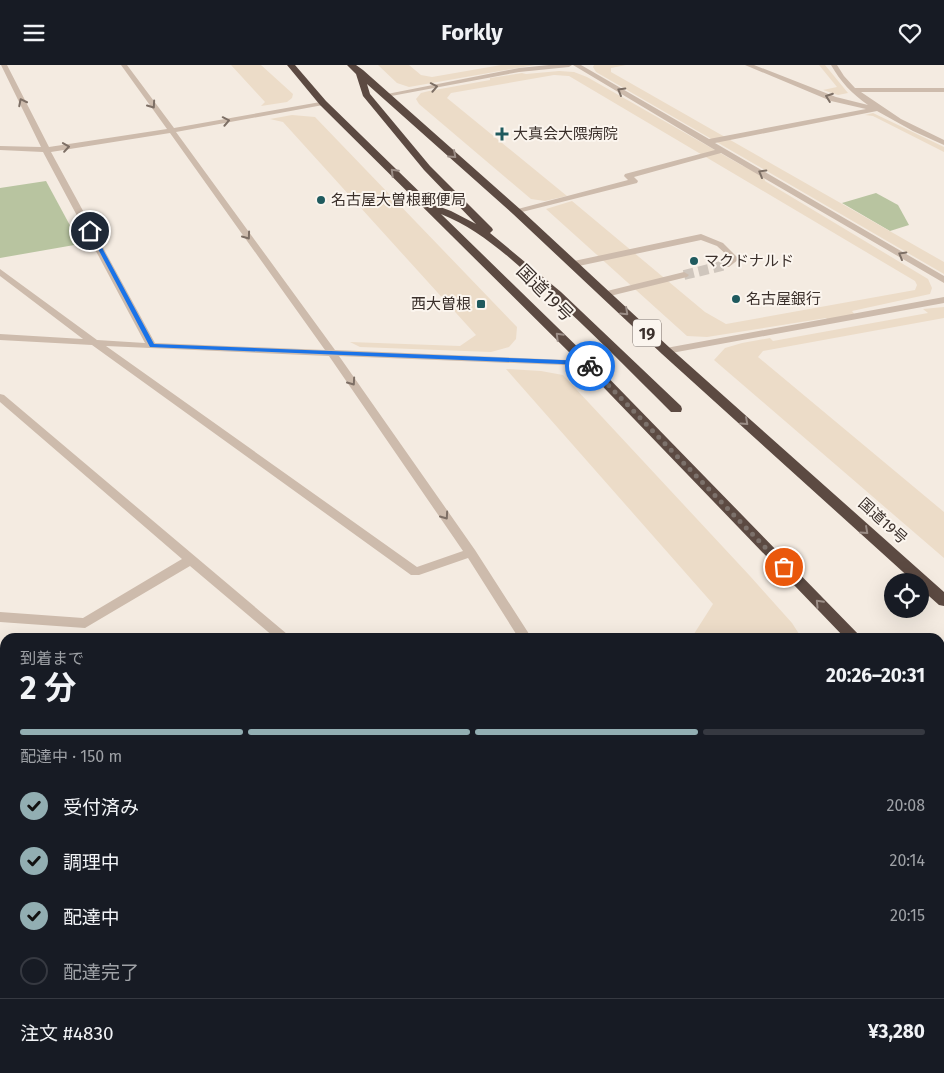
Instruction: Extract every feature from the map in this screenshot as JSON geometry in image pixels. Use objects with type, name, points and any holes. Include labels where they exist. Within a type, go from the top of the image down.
[{"type":"highway","name":"国道19号","points":[[291,65],[324,103],[587,363],[849,633]]},
{"type":"highway","name":"国道19号","points":[[355,69],[517,212],[666,351],[944,601]]},
{"type":"highway","points":[[355,69],[366,94],[427,169],[518,260],[583,317],[676,409]]},
{"type":"highway","points":[[428,206],[449,213],[518,260]]},
{"type":"street","points":[[4,65],[46,150],[152,345]]},
{"type":"street","points":[[124,65],[332,353],[470,553],[522,633]]},
{"type":"street","points":[[386,95],[519,70],[569,65]]},
{"type":"street","points":[[576,65],[944,280]]},
{"type":"street","points":[[748,65],[834,99],[876,109],[942,141]]},
{"type":"street","points":[[834,65],[855,91],[876,109]]},
{"type":"street","points":[[855,91],[944,90]]},
{"type":"street","points":[[0,148],[46,150],[171,131],[324,103]]},
{"type":"street","points":[[707,142],[876,109]]},
{"type":"street","points":[[517,212],[634,181],[628,175],[722,150]]},
{"type":"street","points":[[574,264],[701,237],[711,239],[731,253],[735,259],[726,265]]},
{"type":"street","points":[[0,271],[92,341],[415,571],[470,553]]},
{"type":"street","points":[[606,294],[684,275]]},
{"type":"street","points":[[666,351],[944,300]]},
{"type":"street","points":[[0,337],[587,363]]},
{"type":"street","points":[[0,397],[277,633]]},
{"type":"street","points":[[0,617],[85,623],[190,560]]},
{"type":"green space","points":[[46,181],[80,244],[0,258],[0,188]]},
{"type":"green space","points":[[876,193],[898,205],[909,225],[890,231],[842,203]]},
{"type":"shaded area","points":[[231,65],[261,65],[293,94],[292,98],[287,102],[261,106],[265,102]]},
{"type":"shaded area","points":[[378,65],[409,65],[421,75],[432,77],[501,65],[535,65],[409,87],[397,83]]},
{"type":"shaded area","points":[[594,65],[626,65],[611,68],[611,72],[944,262],[944,274],[596,72],[593,67]]},
{"type":"shaded area","points":[[819,65],[825,65],[848,93],[838,95],[823,90],[837,87]]},
{"type":"shaded area","points":[[574,72],[587,77],[743,166],[748,167],[764,177],[765,181],[928,279],[932,288],[930,294],[852,311],[855,315],[828,320],[826,318],[707,337],[687,336],[546,209],[572,201],[705,312],[726,324],[915,290],[917,285],[915,281],[569,76],[554,75],[451,93],[447,98],[567,196],[545,201],[531,199],[419,104],[416,99],[421,93],[490,80],[490,78],[522,73]]},
{"type":"shaded area","points":[[873,113],[944,147],[944,152],[873,116],[865,115]]},
{"type":"shaded area","points":[[292,115],[315,117],[517,327],[516,339],[509,347],[491,352],[360,347],[350,342],[460,346],[476,335],[283,122],[270,119]]},
{"type":"shaded area","points":[[944,307],[944,318],[763,351],[758,357],[944,512],[944,558],[714,360],[725,348],[742,343],[770,338],[773,341],[928,313],[923,309]]},
{"type":"shaded area","points":[[506,369],[541,371],[563,375],[750,576],[792,623],[798,633],[695,633],[713,604]]},
{"type":"tunnel","points":[[684,275],[726,265]]},
{"type":"way so far","points":[[590,366],[784,567]]},
{"type":"place","name":"大真会大隈病院","points":[[502,134]]},
{"type":"place","name":"名古屋大曽根郵便局","points":[[321,200]]},
{"type":"place","name":"マクドナルド","points":[[694,261]]},
{"type":"place","name":"名古屋銀行","points":[[736,299]]},
{"type":"place","name":"西大曽根","points":[[481,304]]},
{"type":"route","points":[[90,231],[152,345],[587,363],[590,366]]}]
